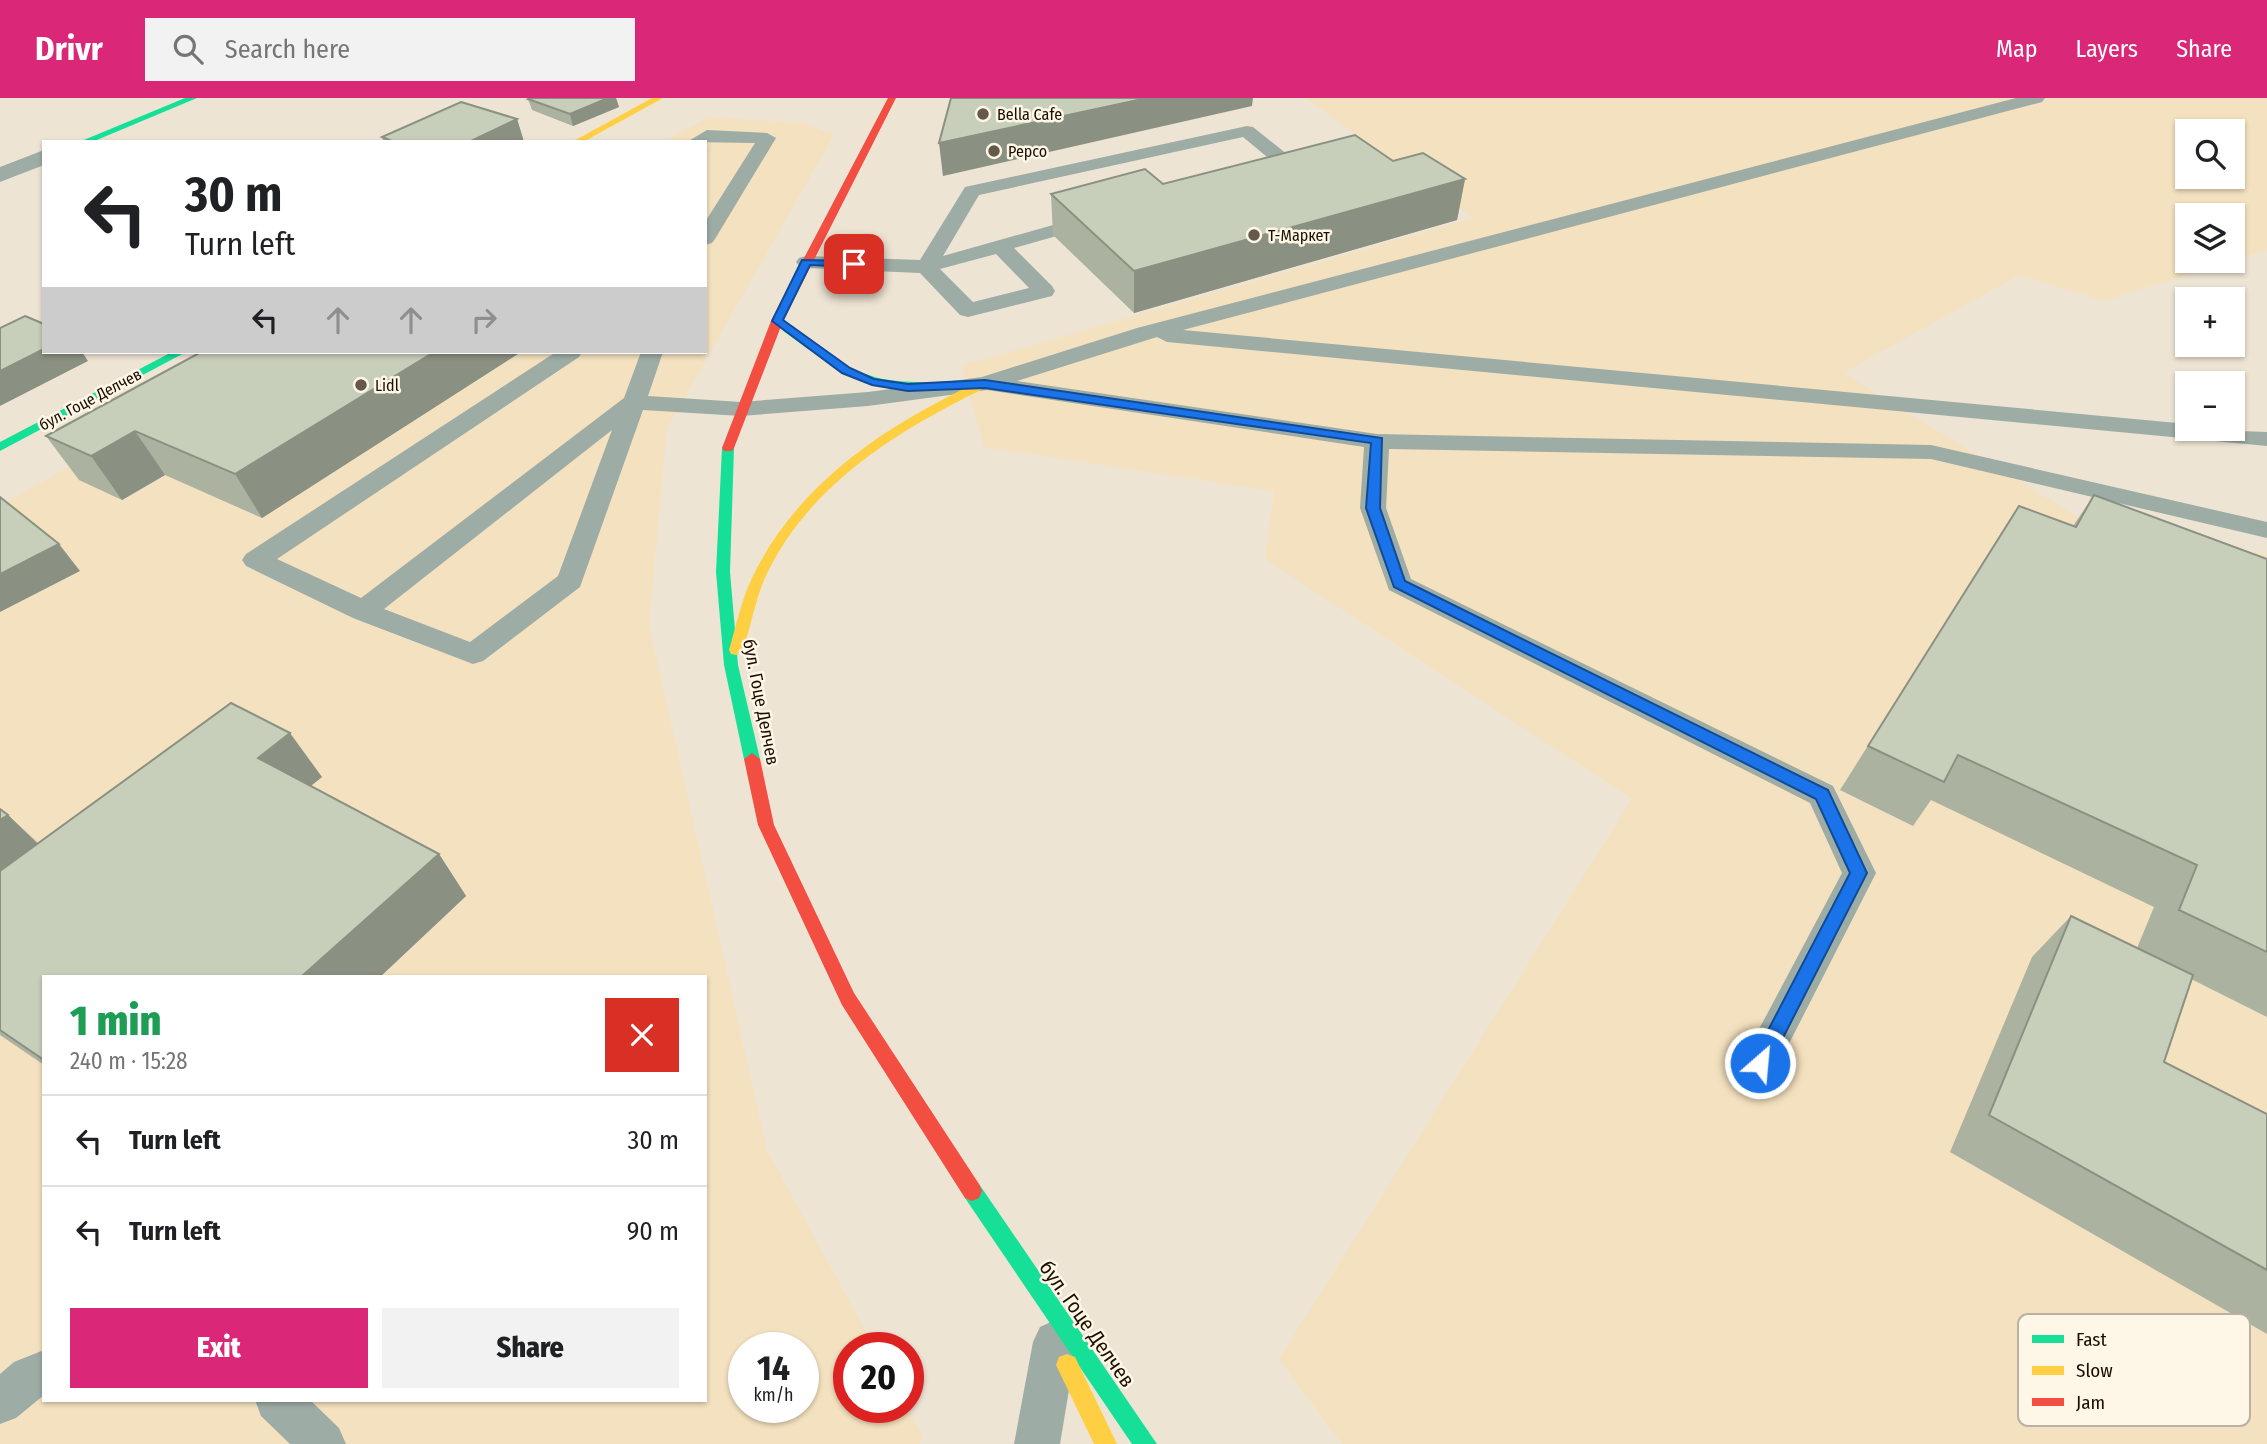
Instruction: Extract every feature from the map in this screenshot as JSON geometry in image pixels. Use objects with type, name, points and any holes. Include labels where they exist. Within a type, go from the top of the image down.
[{"type":"street","points":[[88,140],[192,98]]},
{"type":"street","points":[[580,140],[659,98]]},
{"type":"street","points":[[630,113],[676,98]]},
{"type":"street","points":[[876,98],[885,115]]},
{"type":"street","name":"бул. Гоце Делчев","points":[[892,98],[777,321],[741,409],[727,452],[723,572],[731,665],[766,825],[848,999],[995,1227],[1146,1444]]},
{"type":"street","points":[[0,175],[42,158]]},
{"type":"street","points":[[777,321],[816,351],[872,382],[908,387],[985,384]]},
{"type":"street","name":"бул. Гоце Делчев","points":[[0,447],[176,354]]},
{"type":"street","points":[[731,665],[762,570],[789,526],[824,483],[909,419],[985,384]]},
{"type":"street","name":"бул. Гоце Делчев","points":[[995,1227],[1106,1444]]},
{"type":"lane","points":[[363,611],[633,402],[741,409],[868,399],[985,384],[1145,333],[2036,98]]},
{"type":"lane","points":[[926,267],[972,191],[1247,131],[1286,163],[1234,178]]},
{"type":"lane","points":[[699,140],[707,135],[767,138],[707,236]]},
{"type":"lane","points":[[806,262],[926,267],[1117,212]]},
{"type":"lane","points":[[926,267],[968,310],[1044,291],[1000,246]]},
{"type":"lane","points":[[1145,333],[2267,439]]},
{"type":"lane","points":[[568,354],[256,560],[363,611],[473,654],[570,581],[651,354]]},
{"type":"lane","points":[[985,384],[1377,441],[1931,452],[2267,530]]},
{"type":"lane","points":[[1377,441],[1373,508],[1399,583],[1822,794],[1858,873],[1760,1063]]},
{"type":"lane","points":[[1037,1444],[1055,1340]]},
{"type":"lane","points":[[0,1402],[30,1378],[42,1373]]},
{"type":"lane","points":[[279,1402],[323,1444]]},
{"type":"shaded area","points":[[1305,98],[2267,98],[2267,250],[2245,257],[2245,203],[2175,203],[2175,273],[2194,273],[2104,301],[2019,275],[1843,373],[2093,526],[2267,555],[2267,1444],[1342,1444],[1279,1359],[1632,799],[1265,559],[1274,491],[984,447],[961,366],[1473,218]]},
{"type":"shaded area","points":[[709,117],[804,123],[834,135],[667,428],[649,625],[767,1150],[866,1332],[833,1332],[833,1423],[916,1423],[923,1437],[919,1444],[0,1444],[0,505],[276,354],[707,354],[707,140],[667,140]]},
{"type":"building","points":[[608,98],[570,114],[528,99]]},
{"type":"building","points":[[951,98],[1147,98],[939,143]]},
{"type":"building","points":[[461,102],[517,119],[473,140],[389,140],[382,137]]},
{"type":"building","points":[[1355,135],[1393,161],[1423,153],[1465,179],[1134,271],[1051,194],[1145,169],[1163,184]]},
{"type":"building","points":[[25,316],[42,323],[42,350],[0,371],[0,328]]},
{"type":"building","points":[[197,354],[431,354],[235,474],[135,431],[91,456],[46,436]]},
{"type":"building","points":[[2094,495],[2267,559],[2267,952],[2179,910],[2197,865],[1958,755],[1944,782],[1868,746],[2019,506],[2076,527]]},
{"type":"building","points":[[0,497],[59,544],[0,574]]},
{"type":"building","points":[[231,703],[290,733],[258,758],[439,854],[303,975],[42,975],[42,1059],[0,1030],[0,871]]},
{"type":"building","points":[[0,809],[8,815],[0,820]]},
{"type":"building","points":[[2071,916],[2193,975],[2164,1062],[2267,1114],[2267,1270],[1989,1115]]},
{"type":"traffic: fast","points":[[88,140],[193,98]]},
{"type":"traffic: fast","points":[[777,321],[825,356],[863,377],[905,385],[965,385]]},
{"type":"traffic: fast","points":[[0,447],[176,354]]},
{"type":"traffic: fast","points":[[728,448],[723,572],[731,665],[752,759]]},
{"type":"traffic: fast","points":[[972,1191],[1146,1444]]},
{"type":"traffic: slow","points":[[580,140],[659,98]]},
{"type":"traffic: slow","points":[[736,650],[751,598],[763,569],[782,537],[830,481],[888,436],[985,384]]},
{"type":"traffic: slow","points":[[1067,1365],[1106,1444]]},
{"type":"traffic: jam","points":[[728,448],[777,321],[892,98]]},
{"type":"traffic: jam","points":[[752,759],[766,825],[848,999],[972,1191]]},
{"type":"place","name":"Bella Cafe","points":[[983,114]]},
{"type":"place","name":"Pepco","points":[[994,151]]},
{"type":"place","name":"Т-Маркет","points":[[1254,235]]},
{"type":"place","name":"Lidl","points":[[361,385]]},
{"type":"route","points":[[854,264],[806,262],[777,321],[846,370],[872,382],[908,387],[985,384],[1377,441],[1373,508],[1399,583],[1822,794],[1858,873],[1760,1063]]}]
